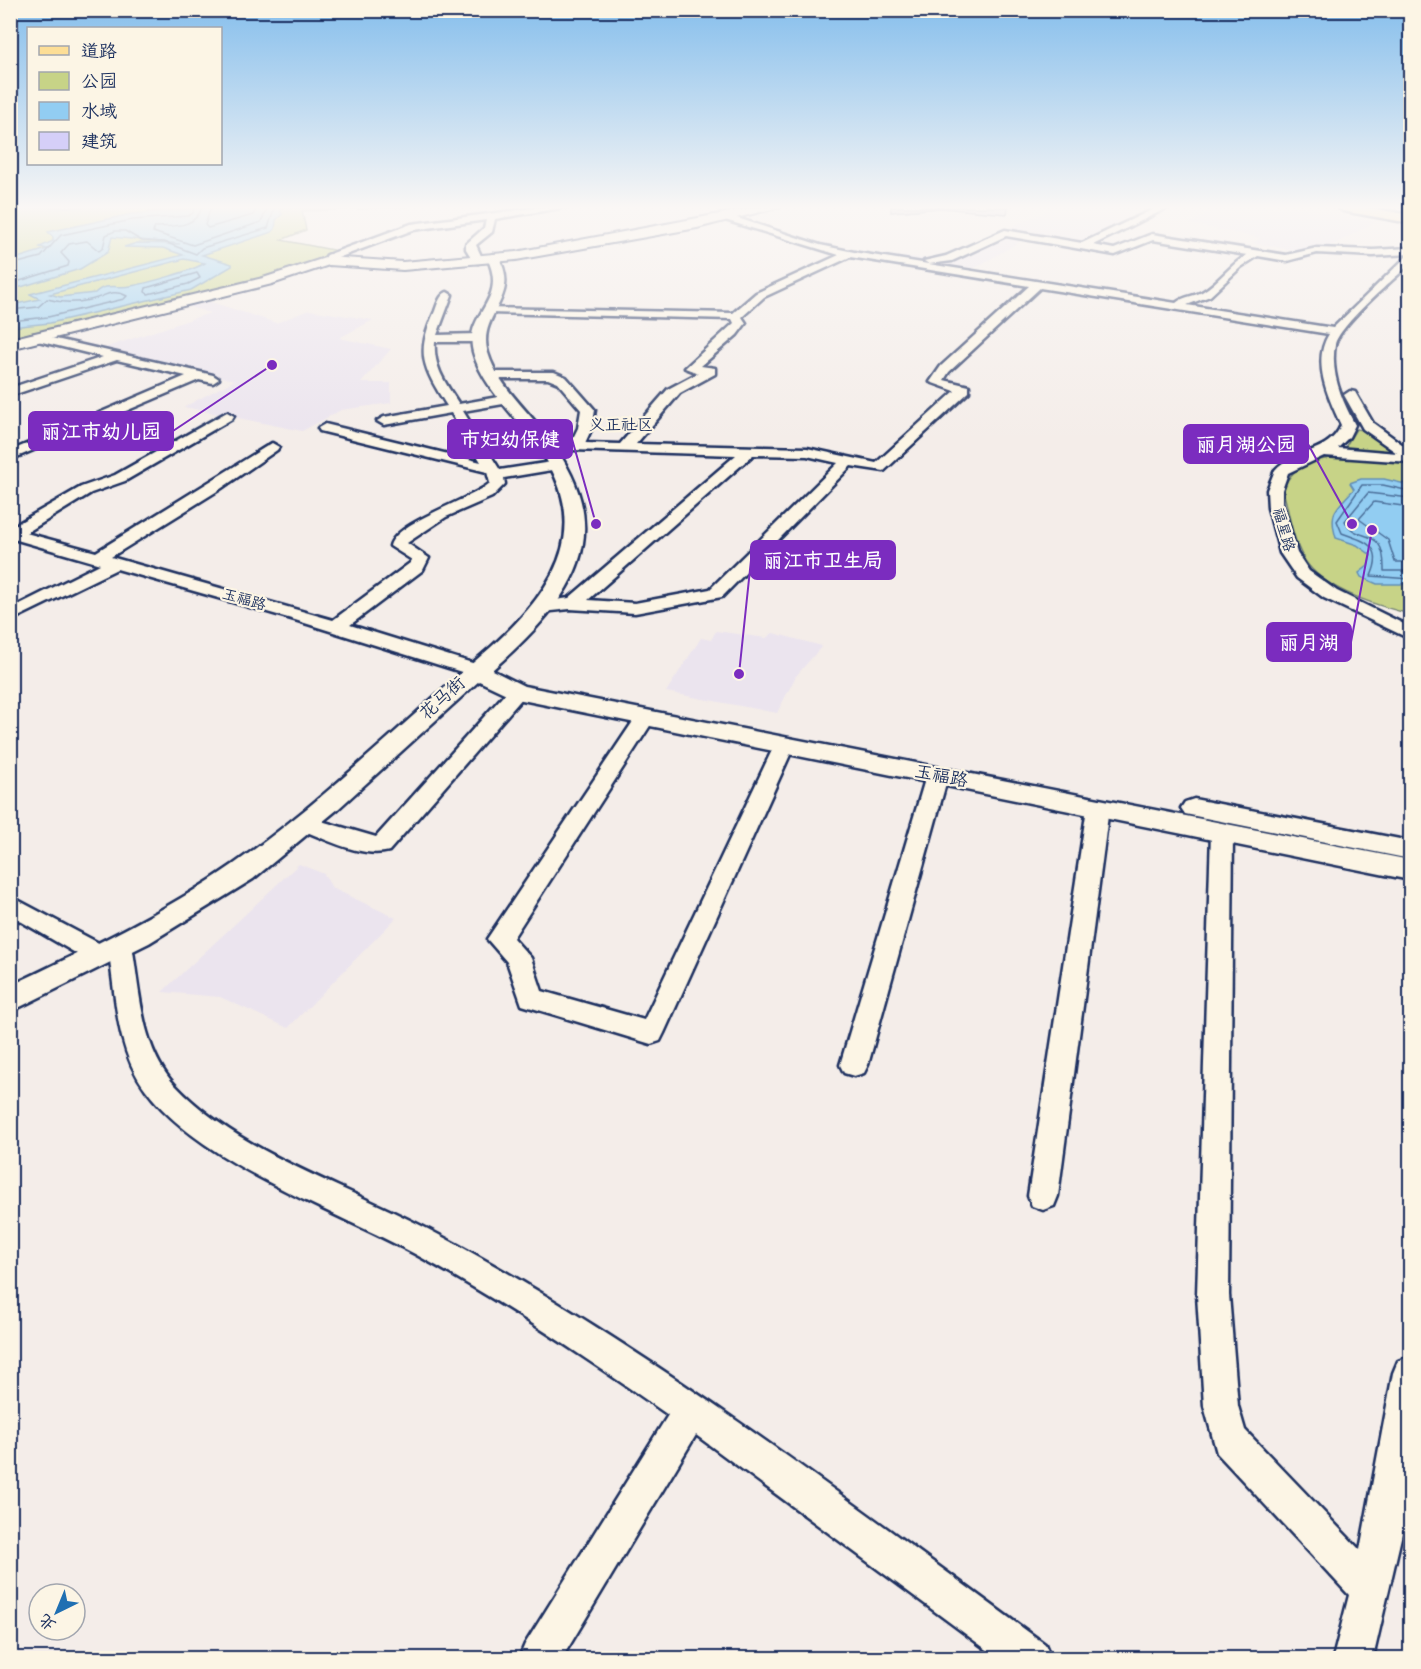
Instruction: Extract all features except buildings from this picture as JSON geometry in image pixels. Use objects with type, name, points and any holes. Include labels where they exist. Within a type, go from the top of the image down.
[{"type":"main road","points":[[10,344],[251,285]]},
{"type":"street","points":[[429,339],[477,338],[478,331],[497,298],[499,285]]},
{"type":"street","points":[[490,310],[736,316],[760,296],[783,285]]},
{"type":"street","points":[[544,446],[807,452],[879,468],[964,389],[936,382],[945,369],[1037,285]]},
{"type":"street","points":[[1044,285],[1335,332]]},
{"type":"street","points":[[1180,306],[1186,300],[1206,294],[1216,285]]},
{"type":"street","name":"福星路","points":[[1383,285],[1335,332],[1326,350],[1328,374],[1336,400],[1348,425],[1340,440],[1282,470],[1272,494],[1295,566],[1318,586],[1394,622],[1410,634]]},
{"type":"street","points":[[1342,354],[1355,327],[1396,285]]},
{"type":"street","points":[[336,627],[417,566],[421,558],[398,546],[399,540],[441,514],[487,494],[498,484],[494,472],[429,366],[427,353],[429,339],[447,295]]},
{"type":"street","points":[[625,447],[674,394],[673,392],[711,371],[692,368],[733,333],[740,323],[736,316]]},
{"type":"street","points":[[34,337],[112,359],[213,379]]},
{"type":"street","name":"花马街","points":[[10,1000],[110,950],[215,891],[304,823],[542,607],[563,572],[575,534],[573,496],[558,465],[492,375],[481,356],[477,338]]},
{"type":"street","points":[[10,394],[112,359]]},
{"type":"street","points":[[492,375],[535,373],[562,380],[588,410],[585,428],[576,446]]},
{"type":"street","points":[[10,456],[197,376]]},
{"type":"street","points":[[1345,382],[1360,416],[1376,434],[1410,458]]},
{"type":"street","points":[[384,420],[509,399]]},
{"type":"street","points":[[12,534],[86,490],[120,478],[227,416]]},
{"type":"street","points":[[326,428],[494,472],[558,465]]},
{"type":"street","points":[[1376,434],[1410,438]]},
{"type":"street","points":[[10,616],[107,560],[272,447]]},
{"type":"street","points":[[571,604],[672,521],[749,451]]},
{"type":"street","points":[[1320,452],[1367,453],[1410,458]]},
{"type":"street","points":[[542,607],[571,604],[634,608],[716,593],[848,461]]},
{"type":"street","name":"玉福路","points":[[12,534],[336,627],[475,670],[528,678],[1410,850]]},
{"type":"street","points":[[1363,608],[1410,617]]},
{"type":"street","name":"玉福路","points":[[475,670],[517,692],[1410,870]]},
{"type":"street","points":[[304,823],[362,843],[381,846],[517,692]]},
{"type":"street","points":[[645,718],[499,939],[518,958],[531,998],[651,1033],[784,746]]},
{"type":"street","points":[[854,1065],[937,776]]},
{"type":"street","points":[[1043,1196],[1098,808]]},
{"type":"street","points":[[1222,832],[1213,1295],[1221,1406],[1230,1440],[1370,1589]]},
{"type":"street","points":[[10,904],[110,950],[144,1064],[167,1095],[210,1132],[245,1156],[397,1228],[467,1267],[651,1382],[1031,1659]]},
{"type":"street","points":[[1353,1659],[1384,1529],[1410,1373]]},
{"type":"street","points":[[539,1659],[691,1411]]},
{"type":"shaded area","points":[[205,300],[276,323],[309,310],[373,320],[339,338],[391,349],[361,383],[391,383],[391,403],[341,410],[302,431],[184,407],[235,380],[98,350],[210,313],[186,306]]},
{"type":"shaded area","points":[[716,631],[766,638],[773,633],[822,646],[796,676],[777,713],[666,692],[701,638],[711,640]]},
{"type":"shaded area","points":[[299,864],[324,874],[332,888],[396,918],[288,1028],[220,997],[162,992]]},
{"type":"green space","points":[[11,285],[240,285],[228,288],[11,339]]},
{"type":"green space","points":[[1356,429],[1362,430],[1396,454],[1344,449]]},
{"type":"green space","points":[[1339,457],[1362,457],[1410,464],[1410,614],[1367,601],[1336,587],[1311,568],[1299,550],[1283,491],[1286,482],[1297,469],[1305,465]]},
{"type":"water","points":[[11,285],[28,285],[11,290]]},
{"type":"water","points":[[66,285],[85,285],[50,294],[60,297],[95,293],[108,287],[136,285],[200,285],[191,290],[50,323],[11,327],[11,305],[40,299],[30,294]]},
{"type":"water","points":[[1361,479],[1384,479],[1410,485],[1410,584],[1377,584],[1361,577],[1359,573],[1368,566],[1371,555],[1357,545],[1336,538],[1334,516],[1339,506],[1354,489],[1350,483]]},
{"type":"place","name":"丽江市幼儿园","points":[[272,365]]},
{"type":"place","name":"市妇幼保健","points":[[596,524]]},
{"type":"place","name":"丽月湖公园","points":[[1352,524]]},
{"type":"place","name":"丽月湖","points":[[1372,530]]},
{"type":"place","name":"丽江市卫生局","points":[[739,674]]},
{"type":"district","name":"义正社区","points":[[621,425]]}]
